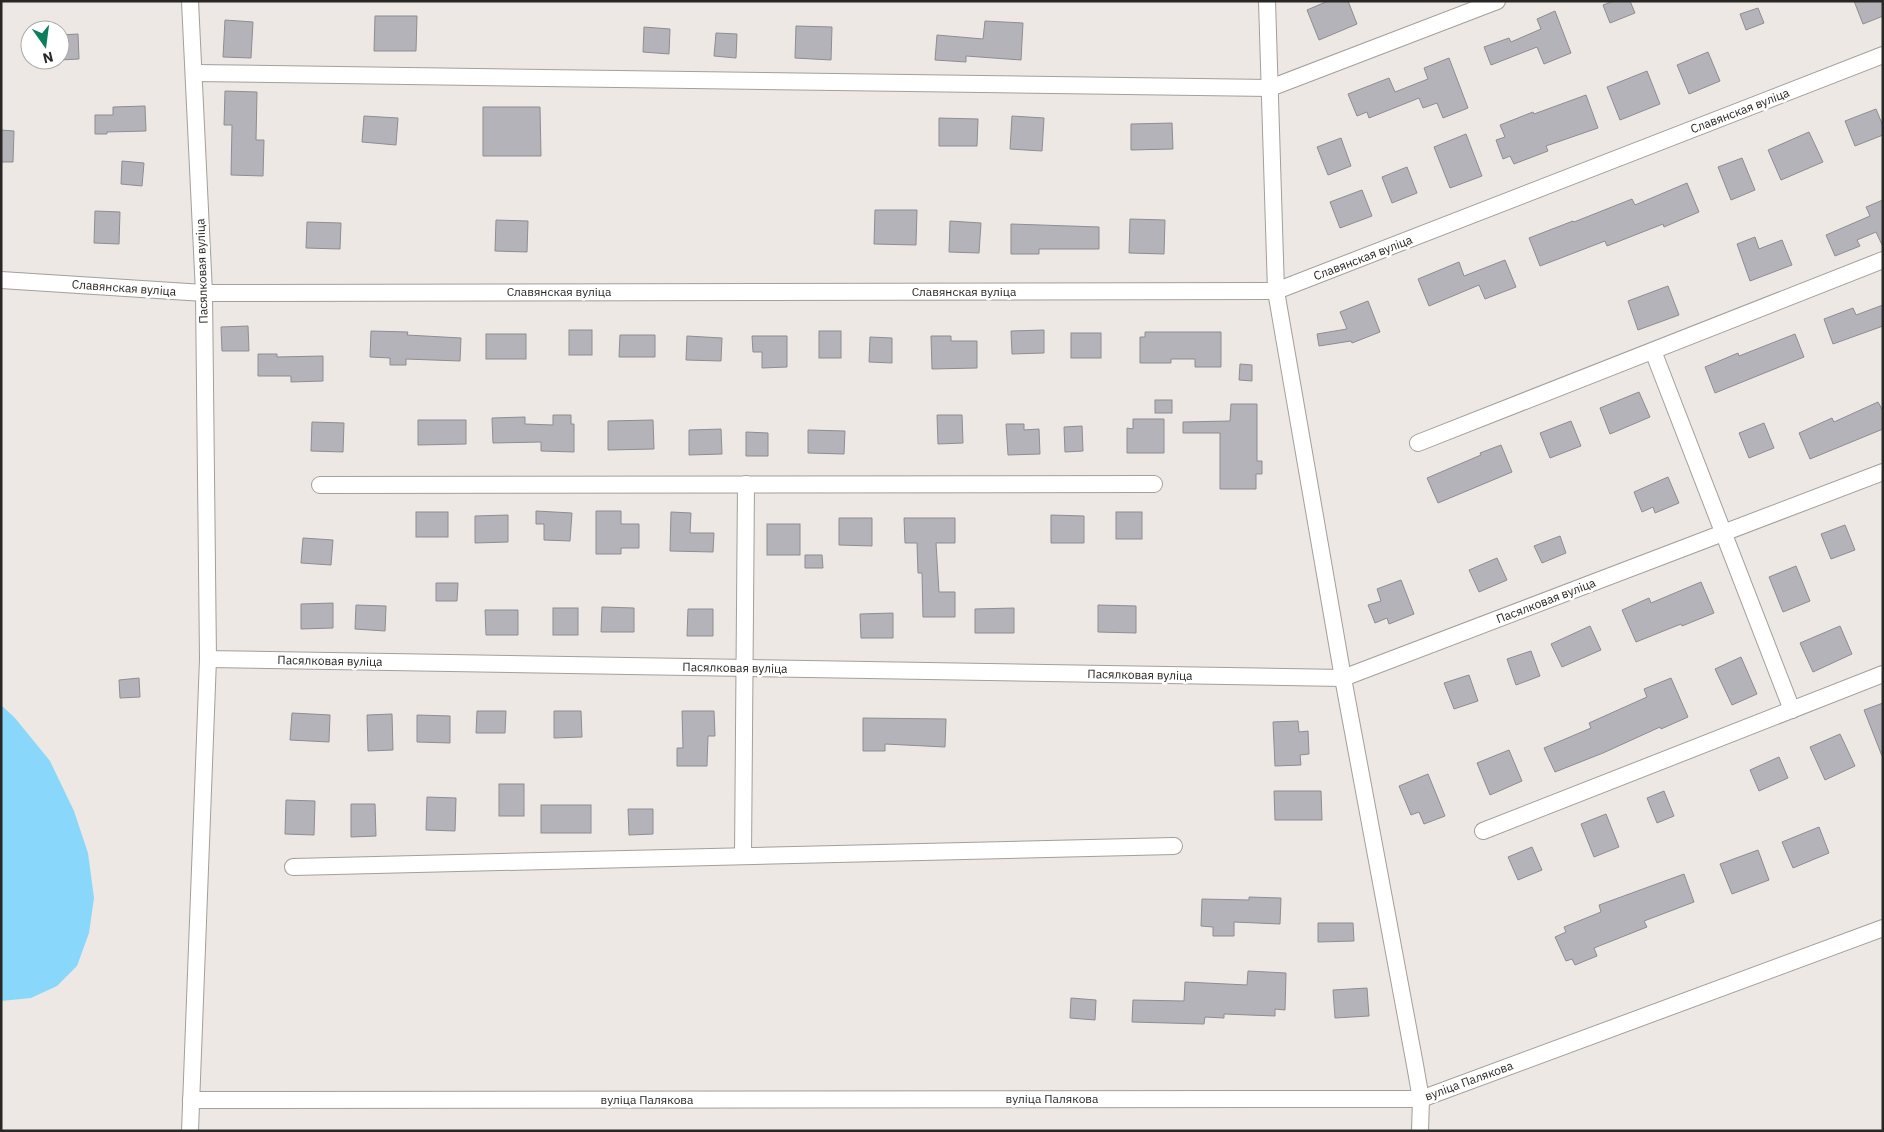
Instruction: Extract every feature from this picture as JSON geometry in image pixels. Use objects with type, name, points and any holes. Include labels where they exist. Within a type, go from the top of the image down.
[{"type":"street","name":"Пасялковая вуліца","points":[[190,1],[204,293],[208,659],[1343,678],[1883,472]]},
{"type":"street","points":[[1267,1],[1276,291],[1343,678],[1421,1099],[1420,1131]]},
{"type":"street","points":[[194,73],[1270,88],[1497,1]]},
{"type":"street","name":"Славянская вуліца","points":[[1,280],[204,293],[1276,291],[1883,55]]},
{"type":"street","points":[[1418,443],[1883,260]]},
{"type":"street","points":[[1653,351],[1792,710]]},
{"type":"street","points":[[743,856],[746,484]]},
{"type":"street","points":[[320,485],[1154,484]]},
{"type":"street","points":[[190,1131],[208,659]]},
{"type":"street","points":[[1482,831],[1883,674]]},
{"type":"street","points":[[293,867],[1174,846]]},
{"type":"street","name":"вуліца Палякова","points":[[191,1100],[1421,1099],[1883,928]]},
{"type":"water","points":[[1,705],[15,718],[50,761],[74,811],[88,853],[94,898],[89,933],[77,966],[57,986],[31,998],[1,1001]]},
{"type":"building","points":[[1328,1],[1348,1],[1357,24],[1319,40],[1307,10]]},
{"type":"building","points":[[1614,1],[1630,1],[1635,13],[1610,23],[1603,5]]},
{"type":"building","points":[[1854,1],[1883,1],[1883,16],[1863,24]]},
{"type":"building","points":[[1758,8],[1764,23],[1746,30],[1740,14]]},
{"type":"building","points":[[1555,11],[1571,53],[1544,64],[1537,47],[1491,65],[1484,47],[1509,38],[1511,42],[1541,29],[1537,19]]},
{"type":"building","points":[[375,16],[417,16],[416,51],[374,51]]},
{"type":"building","points":[[225,20],[253,22],[251,58],[223,57]]},
{"type":"building","points":[[985,21],[1023,23],[1021,60],[966,56],[966,62],[935,60],[937,35],[983,39]]},
{"type":"building","points":[[796,26],[832,27],[831,60],[795,58]]},
{"type":"building","points":[[644,27],[670,29],[669,54],[643,52]]},
{"type":"building","points":[[716,33],[737,34],[736,58],[714,56]]},
{"type":"building","points":[[70,34],[78,34],[79,59],[70,59]]},
{"type":"building","points":[[1708,52],[1720,81],[1689,94],[1677,65]]},
{"type":"building","points":[[1449,58],[1468,108],[1443,118],[1437,103],[1423,108],[1419,98],[1369,118],[1367,112],[1357,116],[1348,94],[1389,78],[1395,92],[1428,79],[1424,68]]},
{"type":"building","points":[[1647,71],[1660,104],[1620,120],[1607,87]]},
{"type":"building","points":[[225,91],[257,92],[256,140],[264,140],[263,176],[231,175],[232,125],[224,125]]},
{"type":"building","points":[[1586,95],[1598,128],[1546,146],[1548,151],[1514,164],[1510,156],[1503,159],[1496,140],[1505,137],[1500,125]]},
{"type":"building","points":[[145,106],[146,131],[95,134],[95,115],[113,115],[113,107]]},
{"type":"building","points":[[483,107],[540,107],[541,156],[483,156]]},
{"type":"building","points":[[1876,109],[1883,126],[1883,135],[1855,146],[1845,121]]},
{"type":"building","points":[[364,116],[398,118],[396,145],[362,142]]},
{"type":"building","points":[[1012,116],[1044,118],[1042,151],[1010,149]]},
{"type":"building","points":[[939,118],[978,119],[977,146],[939,146]]},
{"type":"building","points":[[1172,123],[1173,149],[1131,150],[1131,124]]},
{"type":"building","points":[[1,130],[14,131],[13,162],[1,162]]},
{"type":"building","points":[[1809,132],[1823,162],[1781,180],[1768,150]]},
{"type":"building","points":[[1466,134],[1482,176],[1450,188],[1434,147]]},
{"type":"building","points":[[1341,138],[1351,166],[1328,175],[1317,147]]},
{"type":"building","points":[[1742,158],[1755,190],[1731,200],[1718,167]]},
{"type":"building","points":[[122,161],[144,163],[142,186],[121,184]]},
{"type":"building","points":[[1407,167],[1417,193],[1392,203],[1382,177]]},
{"type":"building","points":[[1687,183],[1699,212],[1664,227],[1663,224],[1607,246],[1605,241],[1540,266],[1529,238],[1632,199],[1635,205]]},
{"type":"building","points":[[1362,190],[1372,216],[1340,228],[1330,202]]},
{"type":"building","points":[[1883,200],[1883,247],[1876,232],[1857,240],[1860,246],[1835,256],[1826,235],[1870,216],[1866,207]]},
{"type":"building","points":[[875,210],[917,210],[916,245],[874,244]]},
{"type":"building","points":[[95,211],[120,212],[119,244],[94,243]]},
{"type":"building","points":[[1130,219],[1165,220],[1164,254],[1129,253]]},
{"type":"building","points":[[496,220],[528,221],[527,252],[495,251]]},
{"type":"building","points":[[950,221],[981,223],[979,253],[949,252]]},
{"type":"building","points":[[307,222],[341,223],[340,249],[306,248]]},
{"type":"building","points":[[1011,224],[1099,227],[1099,249],[1039,249],[1039,254],[1011,254]]},
{"type":"building","points":[[1755,237],[1759,249],[1782,240],[1792,265],[1750,281],[1737,244]]},
{"type":"building","points":[[1505,260],[1516,287],[1485,299],[1479,285],[1429,306],[1418,279],[1459,262],[1464,276]]},
{"type":"building","points":[[1668,286],[1679,315],[1638,330],[1628,301]]},
{"type":"building","points":[[1368,301],[1380,332],[1352,343],[1351,341],[1319,346],[1317,334],[1347,329],[1340,312]]},
{"type":"building","points":[[1883,305],[1883,326],[1833,344],[1824,319],[1853,308],[1856,315]]},
{"type":"building","points":[[248,326],[249,351],[222,351],[221,327]]},
{"type":"building","points":[[569,330],[592,330],[592,355],[569,355]]},
{"type":"building","points":[[1044,330],[1044,353],[1012,354],[1011,331]]},
{"type":"building","points":[[371,331],[408,332],[407,335],[461,338],[460,361],[406,359],[406,365],[390,365],[390,358],[370,357]]},
{"type":"building","points":[[819,331],[841,331],[841,358],[819,358]]},
{"type":"building","points":[[1145,332],[1221,332],[1221,367],[1195,367],[1195,359],[1171,359],[1171,363],[1140,363],[1140,337],[1145,337]]},
{"type":"building","points":[[1071,333],[1101,333],[1101,358],[1071,358]]},
{"type":"building","points":[[486,334],[526,334],[526,359],[486,359]]},
{"type":"building","points":[[1795,334],[1804,357],[1715,393],[1705,367],[1738,353],[1739,356]]},
{"type":"building","points":[[620,335],[655,335],[655,357],[619,357]]},
{"type":"building","points":[[687,336],[722,338],[721,361],[686,360]]},
{"type":"building","points":[[752,336],[787,336],[787,367],[762,368],[762,352],[753,352]]},
{"type":"building","points":[[931,336],[951,336],[951,341],[977,341],[977,368],[932,369]]},
{"type":"building","points":[[870,337],[892,338],[892,363],[869,362]]},
{"type":"building","points":[[258,354],[277,354],[277,357],[323,356],[323,381],[291,382],[291,376],[258,376]]},
{"type":"building","points":[[1240,364],[1252,365],[1252,381],[1239,380]]},
{"type":"building","points":[[1639,392],[1650,417],[1610,434],[1600,408]]},
{"type":"building","points":[[1155,400],[1172,400],[1172,413],[1155,413]]},
{"type":"building","points":[[1878,402],[1883,411],[1883,429],[1810,459],[1799,433],[1832,418],[1834,422]]},
{"type":"building","points":[[1231,404],[1257,404],[1257,461],[1262,461],[1262,474],[1256,474],[1256,489],[1220,489],[1220,433],[1183,433],[1183,422],[1230,421]]},
{"type":"building","points":[[553,415],[571,415],[571,424],[574,424],[574,452],[541,451],[541,442],[493,443],[492,418],[525,417],[525,424],[553,425]]},
{"type":"building","points":[[937,415],[962,415],[963,443],[938,444]]},
{"type":"building","points":[[1133,419],[1164,419],[1164,453],[1127,453],[1127,428],[1133,429]]},
{"type":"building","points":[[418,420],[466,420],[466,444],[418,445]]},
{"type":"building","points":[[653,420],[654,449],[608,450],[608,421]]},
{"type":"building","points":[[1571,421],[1581,446],[1550,458],[1540,433]]},
{"type":"building","points":[[312,422],[344,423],[343,452],[311,451]]},
{"type":"building","points":[[1764,423],[1774,448],[1749,458],[1739,433]]},
{"type":"building","points":[[1006,424],[1024,424],[1024,430],[1039,429],[1040,454],[1008,455]]},
{"type":"building","points":[[1082,426],[1083,451],[1065,452],[1064,427]]},
{"type":"building","points":[[721,429],[722,454],[689,455],[689,430]]},
{"type":"building","points":[[808,430],[845,431],[844,454],[808,453]]},
{"type":"building","points":[[746,432],[768,433],[768,456],[746,456]]},
{"type":"building","points":[[1501,445],[1512,472],[1438,503],[1427,478]]},
{"type":"building","points":[[1668,477],[1679,503],[1655,513],[1653,507],[1642,512],[1634,492]]},
{"type":"building","points":[[536,511],[572,513],[570,541],[544,540],[544,524],[536,524]]},
{"type":"building","points":[[596,511],[621,511],[621,524],[639,524],[639,548],[621,548],[621,554],[596,554]]},
{"type":"building","points":[[416,512],[448,512],[448,537],[416,537]]},
{"type":"building","points":[[671,512],[691,513],[690,533],[714,533],[713,552],[670,551]]},
{"type":"building","points":[[1116,512],[1142,512],[1142,539],[1116,539]]},
{"type":"building","points":[[508,515],[508,542],[475,543],[475,516]]},
{"type":"building","points":[[1051,515],[1084,516],[1084,543],[1051,543]]},
{"type":"building","points":[[839,518],[872,518],[872,546],[839,545]]},
{"type":"building","points":[[904,518],[955,518],[955,543],[936,543],[939,592],[955,592],[955,617],[923,617],[922,573],[918,573],[917,543],[905,543]]},
{"type":"building","points":[[767,524],[800,524],[800,555],[767,555]]},
{"type":"building","points":[[1845,525],[1855,550],[1831,559],[1821,534]]},
{"type":"building","points":[[1560,536],[1566,553],[1542,563],[1534,546]]},
{"type":"building","points":[[303,538],[333,540],[331,565],[301,563]]},
{"type":"building","points":[[805,555],[822,555],[823,568],[805,568]]},
{"type":"building","points":[[1497,558],[1507,580],[1479,592],[1469,570]]},
{"type":"building","points":[[1796,566],[1810,601],[1783,612],[1769,577]]},
{"type":"building","points":[[1401,580],[1414,614],[1389,624],[1387,618],[1375,623],[1368,605],[1381,601],[1377,589]]},
{"type":"building","points":[[1701,582],[1714,613],[1636,642],[1622,610],[1649,598],[1651,603]]},
{"type":"building","points":[[436,583],[458,583],[457,601],[436,601]]},
{"type":"building","points":[[333,603],[333,628],[301,629],[301,604]]},
{"type":"building","points":[[356,605],[386,606],[385,631],[355,629]]},
{"type":"building","points":[[1098,605],[1136,606],[1136,633],[1098,632]]},
{"type":"building","points":[[602,607],[634,608],[634,632],[601,632]]},
{"type":"building","points":[[553,608],[578,608],[578,635],[553,635]]},
{"type":"building","points":[[1014,608],[1014,633],[975,633],[975,609]]},
{"type":"building","points":[[688,609],[713,609],[713,636],[687,636]]},
{"type":"building","points":[[485,610],[518,610],[518,635],[486,635]]},
{"type":"building","points":[[893,613],[893,638],[861,638],[860,614]]},
{"type":"building","points":[[1590,626],[1601,650],[1562,667],[1551,644]]},
{"type":"building","points":[[1840,626],[1852,654],[1813,672],[1800,643]]},
{"type":"building","points":[[1531,651],[1540,676],[1516,685],[1507,659]]},
{"type":"building","points":[[1741,657],[1757,694],[1732,705],[1715,669]]},
{"type":"building","points":[[1469,675],[1478,701],[1454,709],[1444,683]]},
{"type":"building","points":[[139,678],[140,697],[120,698],[119,680]]},
{"type":"building","points":[[1671,678],[1688,717],[1555,772],[1544,748],[1591,728],[1589,723],[1647,697],[1644,689]]},
{"type":"building","points":[[1883,703],[1883,756],[1882,756],[1864,710]]},
{"type":"building","points":[[477,711],[506,711],[505,733],[476,733]]},
{"type":"building","points":[[554,711],[581,711],[582,737],[554,738]]},
{"type":"building","points":[[682,711],[714,711],[715,736],[708,736],[707,766],[677,766],[677,748],[683,748]]},
{"type":"building","points":[[292,713],[330,715],[329,742],[290,740]]},
{"type":"building","points":[[392,714],[393,750],[368,751],[367,715]]},
{"type":"building","points":[[417,715],[450,716],[450,743],[417,742]]},
{"type":"building","points":[[863,718],[946,719],[945,747],[885,744],[885,751],[863,751]]},
{"type":"building","points":[[1298,721],[1299,732],[1308,731],[1309,754],[1300,755],[1301,765],[1275,766],[1273,722]]},
{"type":"building","points":[[1840,734],[1855,766],[1825,780],[1810,747]]},
{"type":"building","points":[[1509,750],[1522,781],[1490,795],[1477,763]]},
{"type":"building","points":[[1779,757],[1788,778],[1759,791],[1750,770]]},
{"type":"building","points":[[1428,774],[1445,816],[1424,824],[1419,812],[1411,815],[1399,786]]},
{"type":"building","points":[[499,784],[524,784],[524,816],[499,816]]},
{"type":"building","points":[[1274,791],[1321,791],[1322,820],[1275,820]]},
{"type":"building","points":[[1664,791],[1674,816],[1657,823],[1647,798]]},
{"type":"building","points":[[427,797],[456,798],[455,831],[426,830]]},
{"type":"building","points":[[286,800],[315,801],[314,835],[285,834]]},
{"type":"building","points":[[351,804],[375,804],[376,836],[351,837]]},
{"type":"building","points":[[541,805],[591,805],[591,833],[541,833]]},
{"type":"building","points":[[628,809],[653,809],[653,834],[629,835]]},
{"type":"building","points":[[1606,814],[1619,847],[1594,857],[1581,824]]},
{"type":"building","points":[[1819,827],[1829,853],[1793,868],[1782,842]]},
{"type":"building","points":[[1532,847],[1542,870],[1518,880],[1508,857]]},
{"type":"building","points":[[1758,850],[1769,880],[1732,894],[1720,864]]},
{"type":"building","points":[[1684,874],[1694,902],[1644,921],[1647,927],[1594,948],[1597,956],[1575,965],[1572,959],[1566,961],[1555,937],[1566,932],[1564,927],[1601,912],[1599,905]]},
{"type":"building","points":[[1249,897],[1281,898],[1280,924],[1234,922],[1234,936],[1213,936],[1213,927],[1201,926],[1202,899],[1249,900]]},
{"type":"building","points":[[1318,923],[1353,923],[1354,941],[1318,942]]},
{"type":"building","points":[[1248,971],[1286,973],[1285,1010],[1275,1009],[1275,1016],[1224,1014],[1224,1018],[1205,1017],[1204,1024],[1132,1022],[1133,1000],[1184,1001],[1185,982],[1247,985]]},
{"type":"building","points":[[1367,988],[1369,1016],[1335,1018],[1333,990]]},
{"type":"building","points":[[1071,998],[1096,1000],[1095,1020],[1070,1018]]}]
